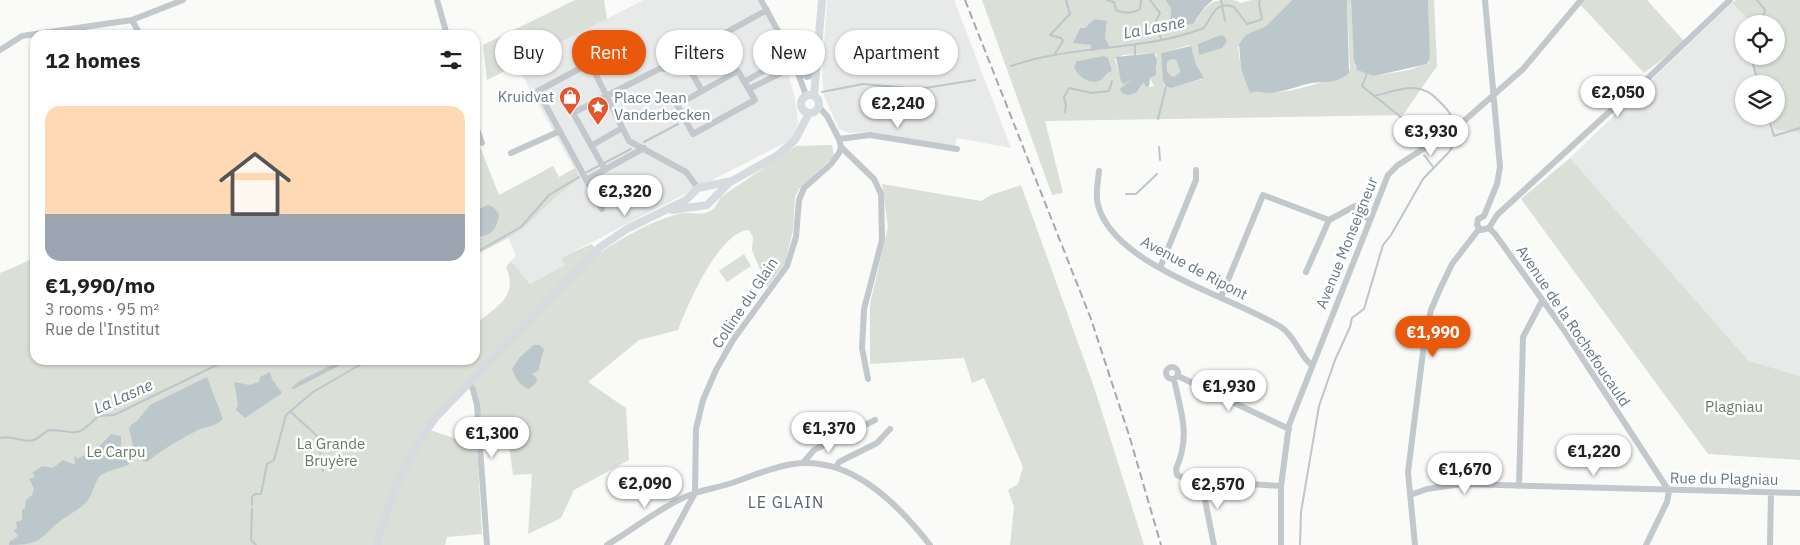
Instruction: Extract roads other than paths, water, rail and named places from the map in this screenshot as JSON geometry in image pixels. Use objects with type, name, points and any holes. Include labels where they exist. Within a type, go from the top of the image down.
[{"type":"main road","points":[[820,30],[822,0]]},
{"type":"main road","points":[[814,95],[817,75]]},
{"type":"main road","points":[[806,95],[814,95],[819,100],[819,107],[815,112],[808,113],[802,107],[801,100],[806,95]]},
{"type":"main road","points":[[377,545],[404,466],[414,447],[436,417],[599,248],[627,229],[666,211],[699,190],[732,180],[758,167],[786,148],[802,129],[808,113]]},
{"type":"main road","points":[[666,211],[707,205],[732,180]]},
{"type":"main road","points":[[699,190],[709,190],[712,199]]},
{"type":"main road","points":[[699,190],[693,199],[700,206]]},
{"type":"street","points":[[63,30],[132,20],[183,0]]},
{"type":"street","points":[[437,0],[446,30]]},
{"type":"street","points":[[761,0],[778,30]]},
{"type":"street","points":[[1479,229],[1477,221],[1484,216],[1498,184],[1500,171],[1485,0]]},
{"type":"street","name":"Avenue Monseigneur","points":[[1282,545],[1281,486],[1289,429],[1312,365],[1385,181],[1392,169],[1456,128],[1494,95],[1534,58],[1581,0]]},
{"type":"street","points":[[1479,229],[1483,230],[1489,225],[1608,113],[1628,98],[1730,0]]},
{"type":"street","points":[[732,30],[767,10]]},
{"type":"street","points":[[132,20],[137,30]]},
{"type":"street","points":[[0,50],[22,36],[30,35]]},
{"type":"street","points":[[602,209],[538,91],[590,63],[608,97],[607,101],[629,141],[686,172],[699,190]]},
{"type":"street","points":[[606,170],[573,113],[608,97],[656,71]]},
{"type":"street","points":[[738,71],[749,89],[755,100],[693,134],[677,105],[738,71]]},
{"type":"street","points":[[693,75],[702,91]]},
{"type":"street","points":[[744,82],[756,75]]},
{"type":"street","points":[[749,89],[779,75]]},
{"type":"street","points":[[799,75],[806,95]]},
{"type":"street","points":[[819,107],[828,116],[841,147],[874,179],[881,194],[882,240],[864,309],[862,348],[868,379]]},
{"type":"street","points":[[591,146],[622,128]]},
{"type":"street","points":[[511,153],[560,131]]},
{"type":"street","points":[[839,139],[870,135],[957,149]]},
{"type":"street","points":[[480,138],[482,143]]},
{"type":"street","name":"Colline du Glain","points":[[695,493],[696,429],[708,388],[728,348],[787,266],[796,237],[799,200],[804,188],[836,158],[841,147]]},
{"type":"street","points":[[586,180],[644,148]]},
{"type":"street","points":[[1160,268],[1196,180],[1196,170]]},
{"type":"street","name":"Avenue de Ripont","points":[[1099,171],[1097,204],[1108,226],[1141,257],[1283,329],[1312,365]]},
{"type":"street","points":[[1221,298],[1263,195],[1329,220]]},
{"type":"street","points":[[1306,272],[1329,220],[1355,206],[1369,220]]},
{"type":"street","name":"Avenue de la Rochefoucauld","points":[[1484,216],[1564,330],[1669,491]]},
{"type":"street","points":[[1415,545],[1410,495],[1410,447],[1428,322],[1437,296],[1452,264],[1479,229]]},
{"type":"street","points":[[1519,486],[1523,337],[1542,301]]},
{"type":"street","points":[[1281,486],[1184,479],[1176,472],[1185,439],[1176,377],[1289,429]]},
{"type":"street","points":[[468,383],[473,389],[477,405],[487,545]]},
{"type":"street","points":[[803,463],[814,450],[875,420]]},
{"type":"street","points":[[836,467],[839,462],[877,443],[890,428]]},
{"type":"street","points":[[607,545],[695,493],[773,468],[803,463],[836,467],[857,477],[879,492],[927,544]]},
{"type":"street","points":[[1201,480],[1214,545]]},
{"type":"street","name":"Rue du Plagniau","points":[[1410,495],[1446,485],[1800,493]]},
{"type":"street","points":[[1646,545],[1667,502],[1669,491]]},
{"type":"street","points":[[1770,545],[1772,492]]},
{"type":"street","points":[[667,545],[695,493]]},
{"type":"waterway","points":[[1054,55],[1063,41],[1061,38],[1050,35],[1070,14],[1066,0]]},
{"type":"waterway","points":[[1107,0],[1114,2],[1116,10],[1121,12],[1140,9],[1141,0]]},
{"type":"waterway","points":[[1150,0],[1160,13],[1156,21],[1161,39]]},
{"type":"waterway","points":[[1221,0],[1225,21]]},
{"type":"waterway","name":"La Lasne","points":[[1011,66],[1059,54],[1132,45],[1181,36],[1204,28],[1215,10],[1228,5],[1234,7],[1247,24],[1262,18],[1259,5],[1260,0]]},
{"type":"waterway","name":"La Lasne","points":[[1757,0],[1765,10],[1764,15]]},
{"type":"waterway","points":[[1135,44],[1135,54]]},
{"type":"waterway","name":"La Lasne","points":[[1753,65],[1756,75]]},
{"type":"waterway","points":[[1367,73],[1362,86],[1402,118],[1418,147]]},
{"type":"waterway","name":"La Lasne","points":[[822,92],[863,84],[919,89],[975,80]]},
{"type":"waterway","points":[[1065,112],[1064,97],[1069,88],[1092,93],[1109,91],[1112,81]]},
{"type":"waterway","points":[[1158,119],[1166,87]]},
{"type":"waterway","points":[[1374,96],[1408,88],[1424,90],[1444,106],[1454,123]]},
{"type":"waterway","name":"La Lasne","points":[[644,142],[678,124]]},
{"type":"waterway","name":"La Lasne","points":[[1771,125],[1774,136],[1800,128]]},
{"type":"waterway","points":[[1300,545],[1301,512],[1319,406],[1335,360],[1350,327],[1352,318],[1364,309],[1383,245],[1391,235],[1423,179],[1449,152],[1459,136],[1458,133]]},
{"type":"waterway","points":[[1159,147],[1160,160]]},
{"type":"waterway","name":"La Lasne","points":[[587,172],[631,149]]},
{"type":"waterway","points":[[1424,155],[1434,168]]},
{"type":"waterway","points":[[1126,194],[1136,194],[1157,174]]},
{"type":"waterway","name":"La Lasne","points":[[480,250],[521,227],[549,195],[579,177]]},
{"type":"waterway","name":"La Lasne","points":[[0,438],[9,437],[30,441],[38,438],[48,430],[80,431],[98,416],[114,415],[217,365]]},
{"type":"waterway","name":"Le Carpu","points":[[252,505],[252,497],[255,494],[261,494],[267,464],[274,460],[286,415],[313,392],[359,365]]},
{"type":"waterway","points":[[291,412],[317,436],[323,471]]},
{"type":"waterway","name":"Le Carpu","points":[[252,509],[251,540],[256,545]]},
{"type":"railway","points":[[965,0],[1091,319],[1129,435],[1161,545]]},
{"type":"place","name":"Kruidvat","points":[[570,116]]},
{"type":"place","name":"Place Jean Vanderbecken","points":[[598,126]]},
{"type":"district","name":"LE GLAIN","points":[[786,502]]},
{"type":"park label","name":"Plagniau","points":[[1734,407]]},
{"type":"park label","name":"La Grande Bruyère","points":[[331,452]]}]
